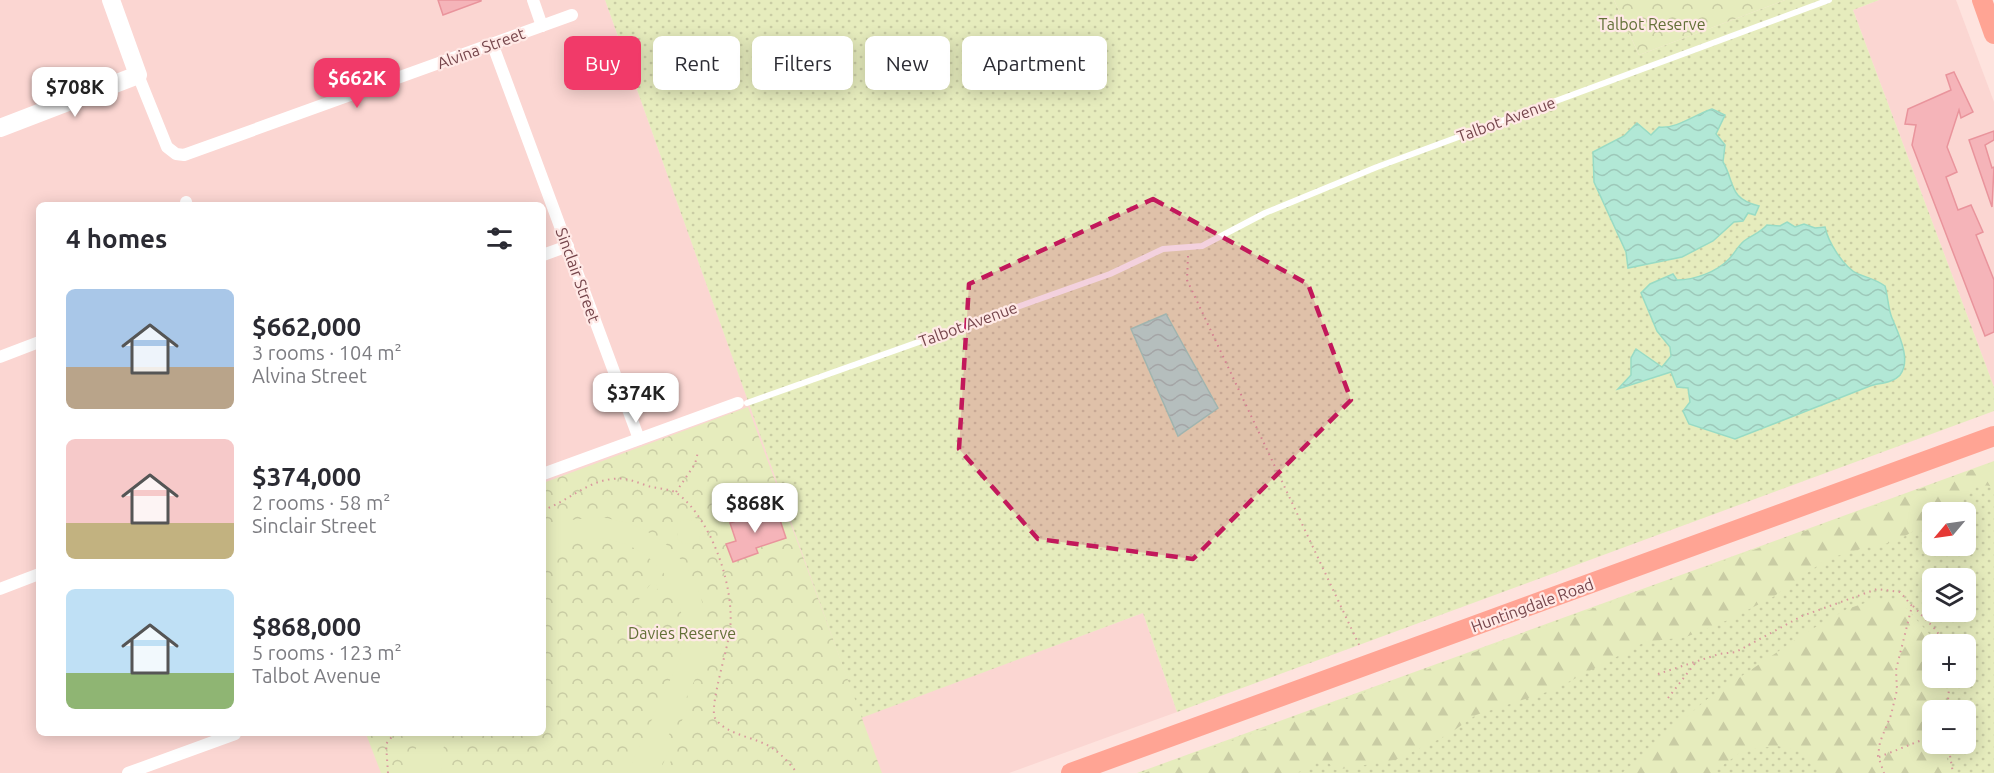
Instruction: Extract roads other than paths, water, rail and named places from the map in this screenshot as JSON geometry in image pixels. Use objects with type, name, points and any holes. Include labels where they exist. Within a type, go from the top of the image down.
[{"type":"main road","points":[[1982,0],[1994,34]]},
{"type":"main road","name":"Huntingdale Road","points":[[1071,773],[1994,436]]},
{"type":"street","points":[[0,128],[138,75],[111,0]]},
{"type":"street","points":[[533,0],[542,26]]},
{"type":"street","name":"Alvina Street","points":[[138,75],[161,135],[171,151],[184,155],[572,15]]},
{"type":"street","name":"Sinclair Street","points":[[492,43],[639,439]]},
{"type":"street","points":[[546,254],[568,246]]},
{"type":"street","points":[[0,357],[36,343]]},
{"type":"street","name":"Talbot Avenue","points":[[546,473],[743,403]]},
{"type":"street","points":[[0,589],[36,575]]},
{"type":"street","points":[[128,773],[230,736]]},
{"type":"lane","name":"Talbot Avenue","points":[[743,403],[1110,274],[1163,249],[1202,246],[1265,213],[1377,167],[1828,0]]},
{"type":"water","points":[[1712,109],[1725,115],[1716,134],[1725,145],[1723,162],[1737,194],[1749,203],[1759,206],[1755,215],[1748,213],[1743,221],[1734,222],[1713,241],[1682,257],[1628,268],[1626,252],[1594,182],[1593,152],[1624,136],[1637,123],[1651,135],[1659,127],[1679,124]]},
{"type":"water","points":[[1787,222],[1795,227],[1804,224],[1815,228],[1825,227],[1833,247],[1847,266],[1858,274],[1885,286],[1904,354],[1903,369],[1897,378],[1870,386],[1735,439],[1689,424],[1683,411],[1690,402],[1688,388],[1677,387],[1671,372],[1618,389],[1631,375],[1631,358],[1636,349],[1662,367],[1671,356],[1670,347],[1657,331],[1641,293],[1650,284],[1673,274],[1677,280],[1684,280],[1712,271],[1724,264],[1744,241],[1767,225],[1780,226]]},
{"type":"water","points":[[1166,314],[1218,408],[1178,436],[1131,329]]},
{"type":"park label","name":"Talbot Reserve","points":[[1652,24]]},
{"type":"park label","name":"Davies Reserve","points":[[682,633]]}]
